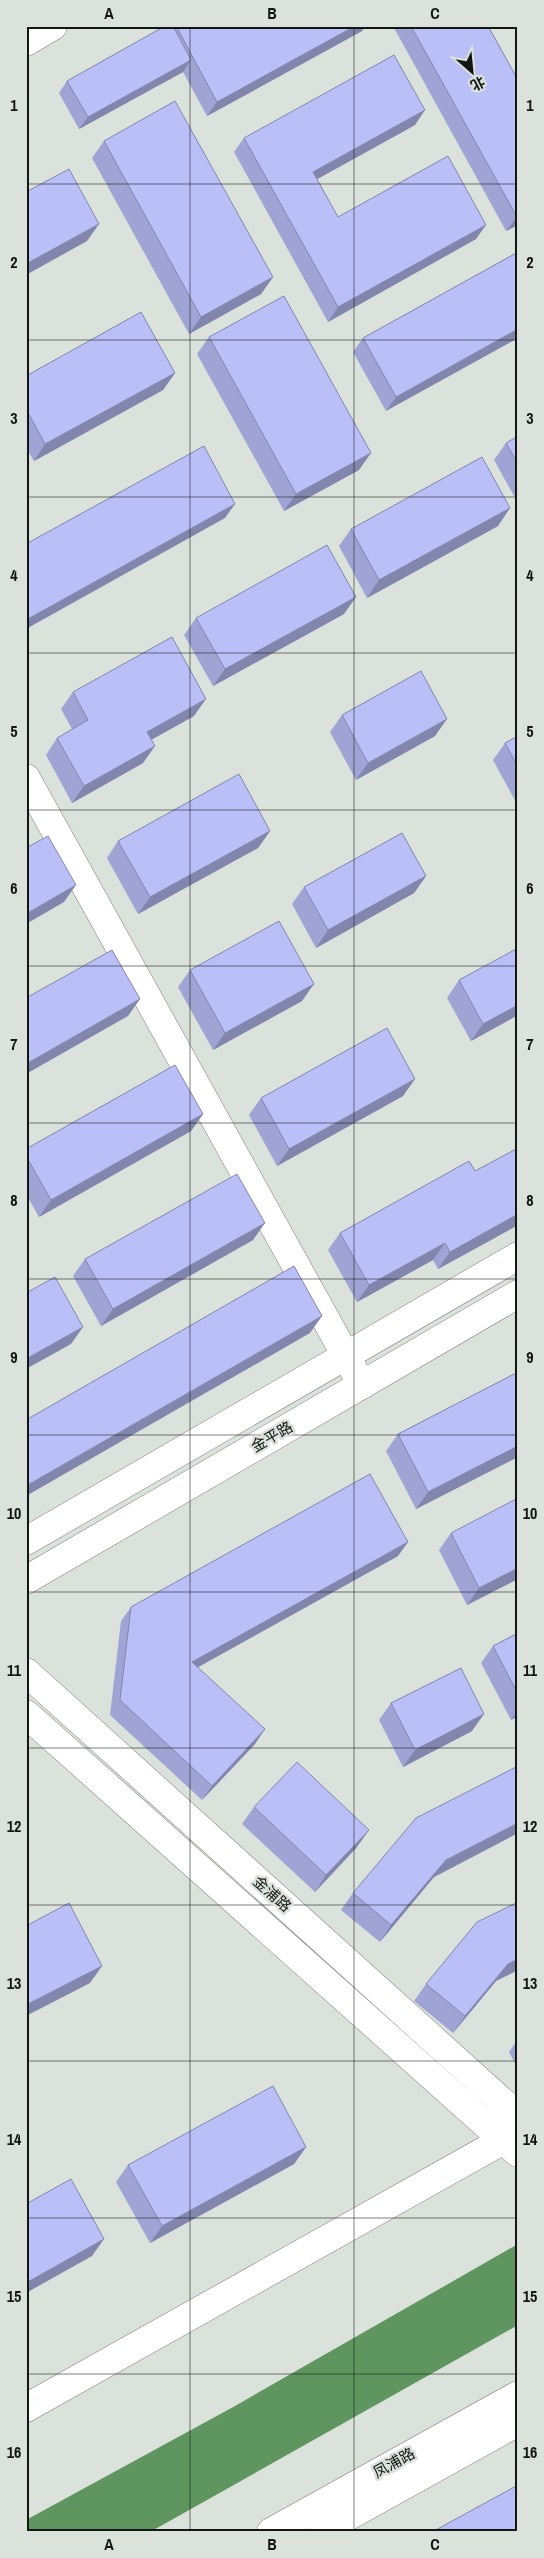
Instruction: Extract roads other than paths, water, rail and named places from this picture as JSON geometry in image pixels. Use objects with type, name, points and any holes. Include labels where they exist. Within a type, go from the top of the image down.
[{"type":"street","points":[[26,42],[53,26]]},
{"type":"street","points":[[26,778],[362,1385]]},
{"type":"street","points":[[26,1541],[347,1357],[518,1256]]},
{"type":"street","name":"金平路","points":[[26,1580],[518,1294]]},
{"type":"street","name":"金浦路","points":[[26,1672],[518,2116]]},
{"type":"street","name":"金浦路","points":[[26,1714],[513,2142]]},
{"type":"street","points":[[26,2408],[513,2142]]},
{"type":"street","name":"凤浦路","points":[[271,2532],[518,2395]]},
{"type":"street","name":"凤浦路","points":[[320,2532],[518,2422]]}]
